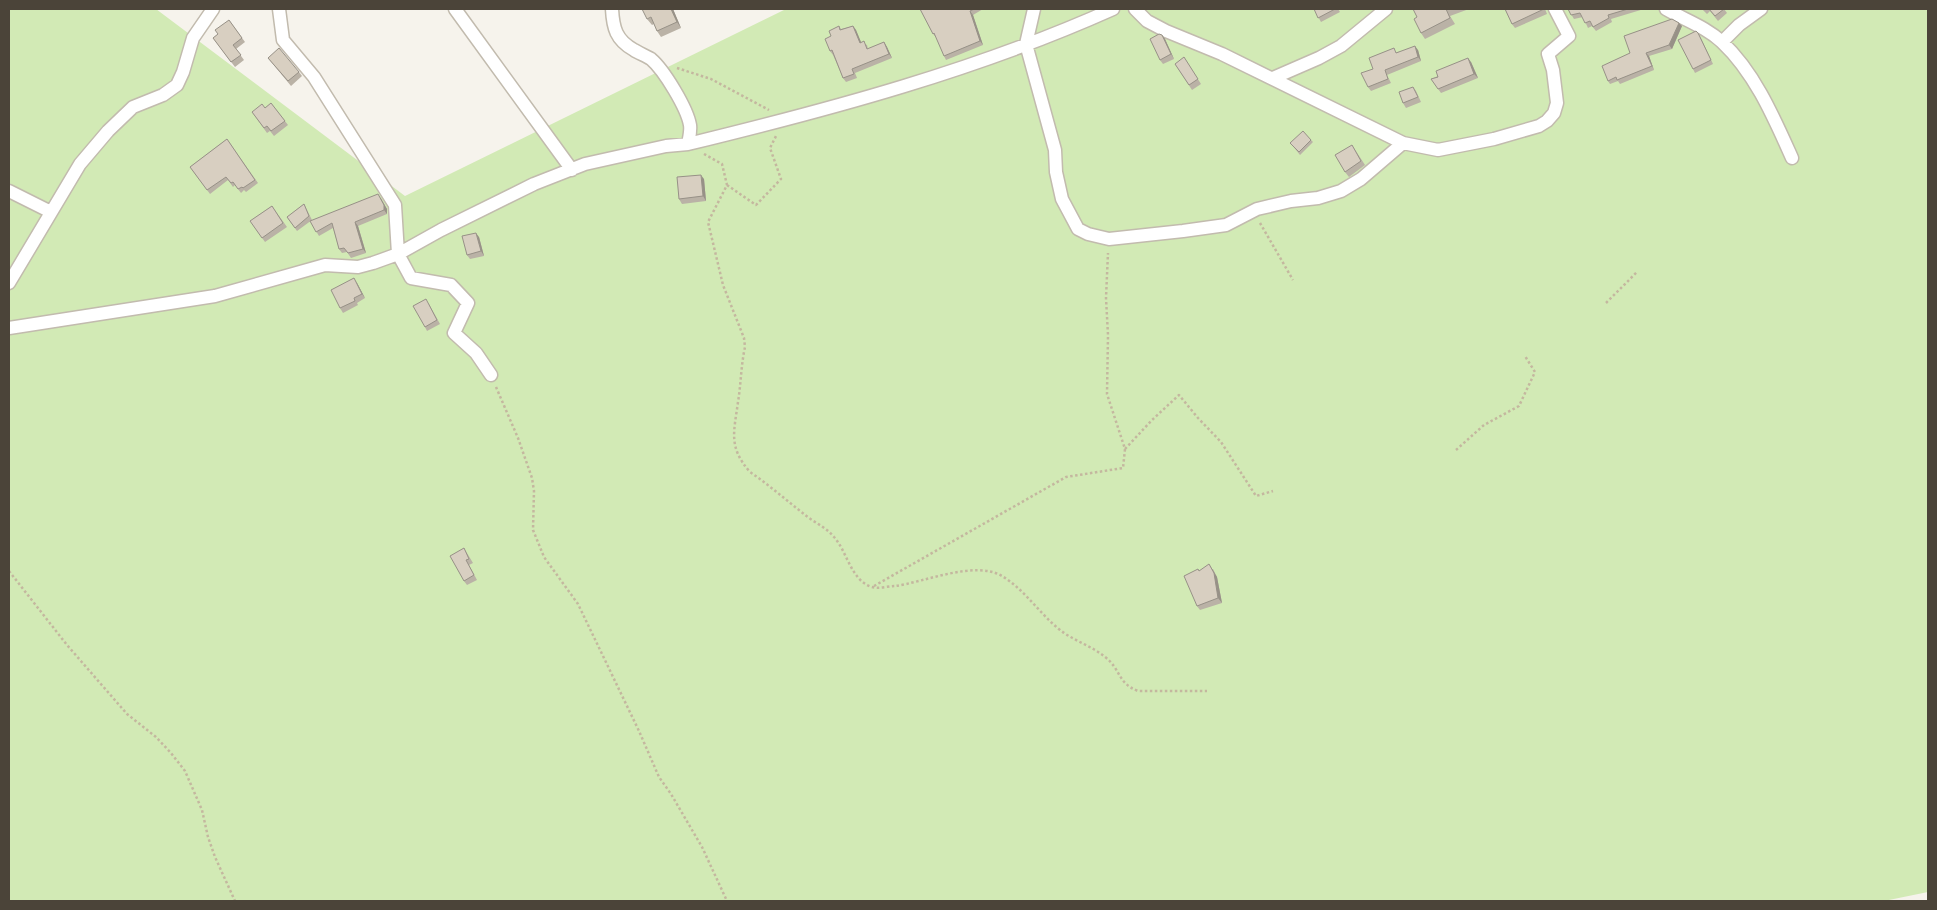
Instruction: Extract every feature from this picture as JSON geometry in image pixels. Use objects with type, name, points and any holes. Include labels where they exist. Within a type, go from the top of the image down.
[{"type":"street","points":[[9,283],[80,164],[124,114],[133,107],[162,95],[177,85],[193,38],[213,9]]},
{"type":"street","points":[[279,9],[284,40],[314,76],[395,204],[398,254],[411,278],[451,285],[468,303],[454,333],[476,353],[491,374]]},
{"type":"street","points":[[455,9],[572,170]]},
{"type":"street","points":[[612,9],[612,25],[618,37],[631,49],[652,60],[672,86],[684,108],[690,126],[688,144]]},
{"type":"street","points":[[1034,9],[1026,44],[1055,150],[1056,172],[1062,199],[1078,229],[1088,234],[1109,239],[1226,225],[1257,209],[1291,201],[1318,198],[1342,191],[1361,179],[1403,143]]},
{"type":"street","points":[[9,328],[215,296],[325,265],[366,266],[398,254],[441,230],[534,184],[585,164],[666,146],[688,144],[902,88],[992,58],[1113,9]]},
{"type":"street","points":[[1135,9],[1147,21],[1166,31],[1273,78],[1403,143],[1438,150],[1494,140],[1539,126],[1554,113],[1557,103],[1553,70],[1548,54],[1569,36],[1555,9]]},
{"type":"street","points":[[1273,78],[1341,46],[1386,9]]},
{"type":"street","points":[[1666,9],[1685,21],[1704,29],[1722,42],[1740,63],[1757,87],[1775,120],[1792,158]]},
{"type":"street","points":[[1722,42],[1739,25],[1760,9]]},
{"type":"street","points":[[9,191],[51,212]]},
{"type":"path","points":[[688,144],[722,164],[727,185],[708,222],[723,285],[741,328],[745,347],[733,430],[737,452],[742,463],[750,472],[835,538],[855,574],[873,587],[920,581],[973,570],[989,571],[1000,575],[1014,584],[1050,622],[1070,637],[1107,658],[1117,669],[1122,682],[1128,687],[1138,691],[1207,690]]},
{"type":"path","points":[[1257,209],[1259,222],[1293,280]]},
{"type":"path","points":[[873,587],[1066,476],[1123,468],[1126,449],[1106,394],[1108,335],[1106,298],[1109,239]]},
{"type":"path","points":[[1606,303],[1637,272]]},
{"type":"path","points":[[1456,450],[1484,425],[1519,406],[1534,372],[1525,356]]},
{"type":"path","points":[[491,374],[518,438],[532,478],[534,530],[544,557],[578,604],[659,777],[702,847],[727,901]]},
{"type":"path","points":[[1126,449],[1152,420],[1179,395],[1221,442],[1256,496],[1273,491]]},
{"type":"path","points":[[9,571],[67,645],[127,714],[172,752],[185,771],[202,810],[215,857],[235,901]]},
{"type":"green space","points":[[9,9],[156,9],[405,196],[786,9],[1928,9],[1928,892],[1884,901],[9,901]]},
{"type":"building","points":[[642,9],[671,9],[677,22],[657,31],[651,17],[647,19]]},
{"type":"building","points":[[920,9],[974,9],[970,11],[980,41],[944,56],[934,33]]},
{"type":"building","points":[[1314,9],[1335,9],[1318,18]]},
{"type":"building","points":[[1413,9],[1446,9],[1450,18],[1421,33],[1414,19],[1417,17]]},
{"type":"building","points":[[1505,9],[1544,9],[1512,24]]},
{"type":"building","points":[[1568,9],[1628,9],[1608,15],[1609,18],[1593,27],[1590,21],[1585,23],[1580,13],[1571,15]]},
{"type":"building","points":[[1709,9],[1724,9],[1715,16]]},
{"type":"building","points":[[1672,19],[1679,23],[1669,45],[1646,53],[1652,66],[1617,80],[1616,77],[1608,81],[1602,66],[1630,53],[1624,36]]},
{"type":"building","points":[[229,20],[242,38],[233,45],[241,55],[231,62],[213,38],[218,34],[215,30]]},
{"type":"building","points":[[839,26],[840,30],[853,26],[860,43],[864,41],[867,49],[884,42],[889,54],[852,69],[854,74],[843,78],[832,50],[830,51],[825,39],[831,36],[829,31]]},
{"type":"building","points":[[1696,31],[1711,60],[1693,69],[1678,40]]},
{"type":"building","points":[[1159,34],[1162,35],[1171,54],[1160,60],[1150,39]]},
{"type":"building","points":[[1415,46],[1418,57],[1385,70],[1388,79],[1368,87],[1361,73],[1373,69],[1369,58],[1394,48],[1396,53]]},
{"type":"building","points":[[279,48],[299,72],[288,81],[268,58]]},
{"type":"building","points":[[1184,57],[1198,79],[1189,85],[1175,64]]},
{"type":"building","points":[[1468,58],[1474,74],[1438,89],[1431,79],[1438,77],[1436,71]]},
{"type":"building","points":[[1413,87],[1418,97],[1403,103],[1399,92]]},
{"type":"building","points":[[271,103],[285,121],[271,131],[267,126],[264,128],[252,112],[262,104],[265,108]]},
{"type":"building","points":[[1303,131],[1311,140],[1299,152],[1290,143]]},
{"type":"building","points":[[227,139],[255,180],[238,189],[226,177],[207,190],[190,167]]},
{"type":"building","points":[[1352,145],[1361,161],[1345,172],[1335,155]]},
{"type":"building","points":[[701,175],[703,196],[679,199],[677,177]]},
{"type":"building","points":[[378,194],[384,205],[384,210],[355,222],[363,249],[348,253],[344,248],[339,249],[332,223],[316,232],[310,221]]},
{"type":"building","points":[[304,204],[309,216],[295,228],[287,217]]},
{"type":"building","points":[[272,206],[283,223],[262,238],[250,221]]},
{"type":"building","points":[[476,233],[481,251],[467,255],[462,236]]},
{"type":"building","points":[[354,278],[362,294],[354,298],[355,301],[340,308],[331,290]]},
{"type":"building","points":[[426,299],[437,320],[425,327],[413,306]]},
{"type":"building","points":[[464,548],[469,559],[466,560],[474,575],[464,581],[450,556]]},
{"type":"building","points":[[1209,564],[1214,573],[1218,598],[1197,606],[1184,576],[1198,569],[1199,571]]}]
